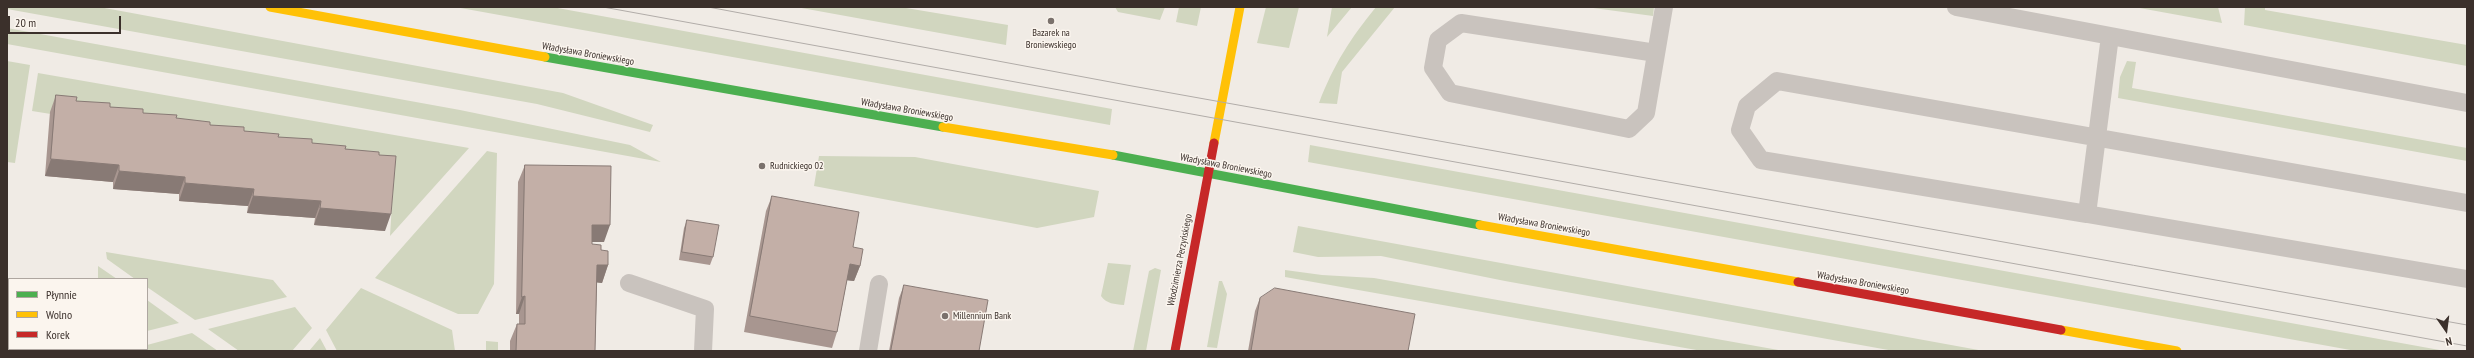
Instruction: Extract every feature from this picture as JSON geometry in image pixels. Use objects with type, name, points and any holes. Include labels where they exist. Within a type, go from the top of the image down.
[{"type":"main road","name":"Władysława Broniewskiego","points":[[270,7],[760,96],[1207,173],[1289,190],[2177,351]]},
{"type":"main road","name":"Włodzimierza Perzyńskiego","points":[[1175,351],[1207,173],[1240,7]]},
{"type":"lane","points":[[1656,53],[1461,23],[1438,40],[1433,68],[1450,93],[1629,129],[1646,114],[1664,7]]},
{"type":"lane","points":[[1956,7],[2467,103]]},
{"type":"lane","points":[[2087,214],[2110,36]]},
{"type":"lane","points":[[2467,203],[1777,81],[1747,106],[1740,130],[1761,160],[2467,279]]},
{"type":"lane","points":[[629,283],[705,309],[703,351]]},
{"type":"lane","points":[[868,351],[879,284]]},
{"type":"green space","points":[[7,7],[99,7],[121,11],[563,93],[653,125],[650,132],[537,104],[7,9]]},
{"type":"green space","points":[[455,7],[552,7],[1112,109],[1110,125]]},
{"type":"green space","points":[[796,7],[900,7],[1008,25],[1006,45]]},
{"type":"green space","points":[[1115,7],[1165,7],[1160,20],[1118,12]]},
{"type":"green space","points":[[1179,7],[1201,7],[1197,26],[1176,22]]},
{"type":"green space","points":[[1266,7],[1299,7],[1289,48],[1257,43]]},
{"type":"green space","points":[[1332,7],[1352,7],[1327,37]]},
{"type":"green space","points":[[1376,7],[1395,7],[1342,72],[1337,104],[1319,103],[1343,52]]},
{"type":"green space","points":[[1586,7],[1654,7],[1653,16]]},
{"type":"green space","points":[[2134,7],[2218,7],[2222,23]]},
{"type":"green space","points":[[2245,7],[2265,7],[2265,10],[2467,45],[2467,66],[2244,25]]},
{"type":"green space","points":[[7,28],[460,110],[630,145],[661,162],[7,44]]},
{"type":"green space","points":[[7,61],[30,65],[15,163],[7,162]]},
{"type":"green space","points":[[2127,61],[2136,62],[2132,88],[2467,148],[2467,161],[2118,98],[2120,77]]},
{"type":"green space","points":[[38,73],[469,148],[390,236],[394,169],[32,111]]},
{"type":"green space","points":[[1310,145],[2445,351],[2356,351],[1308,162]]},
{"type":"green space","points":[[487,151],[497,153],[494,284],[478,314],[458,314],[375,278]]},
{"type":"green space","points":[[819,156],[915,157],[1099,191],[1094,217],[1037,228],[814,186]]},
{"type":"green space","points":[[1298,226],[1984,351],[1894,351],[1505,281],[1381,256],[1318,257],[1293,252]]},
{"type":"green space","points":[[106,252],[273,280],[287,297],[195,320],[148,288],[148,278],[134,278],[107,259]]},
{"type":"green space","points":[[1108,263],[1131,265],[1124,305],[1108,302],[1101,296]]},
{"type":"green space","points":[[98,266],[116,278],[98,278]]},
{"type":"green space","points":[[1155,268],[1161,270],[1146,351],[1133,351],[1149,271]]},
{"type":"green space","points":[[1285,270],[1322,275],[1374,278],[1784,351],[1702,351],[1285,277]]},
{"type":"green space","points":[[1219,281],[1222,281],[1227,294],[1217,348],[1207,347]]},
{"type":"green space","points":[[361,288],[452,330],[455,351],[337,351],[326,330]]},
{"type":"green space","points":[[148,301],[179,323],[148,331]]},
{"type":"green space","points":[[295,307],[312,328],[292,351],[239,351],[208,329]]},
{"type":"green space","points":[[192,333],[218,351],[122,351],[148,350],[148,345]]},
{"type":"green space","points":[[320,338],[327,351],[309,351]]},
{"type":"green space","points":[[486,341],[498,342],[498,351],[486,351]]},
{"type":"building","points":[[56,95],[77,97],[76,101],[110,103],[110,107],[143,109],[143,113],[177,115],[176,118],[210,122],[210,125],[244,127],[244,131],[279,134],[278,137],[312,139],[312,143],[346,146],[345,149],[379,152],[379,155],[396,156],[391,214],[320,208],[321,201],[253,196],[254,189],[185,183],[185,177],[119,171],[119,165],[51,159]]},
{"type":"building","points":[[525,165],[611,166],[610,225],[592,225],[592,244],[601,245],[601,250],[608,251],[608,265],[597,265],[595,351],[516,351],[517,324],[525,324],[525,296],[522,297]]},
{"type":"building","points":[[772,196],[859,212],[853,247],[863,249],[860,266],[850,264],[837,332],[750,316]]},
{"type":"building","points":[[687,220],[719,225],[713,257],[682,252]]},
{"type":"building","points":[[904,285],[988,300],[979,351],[891,351]]},
{"type":"building","points":[[1275,288],[1415,314],[1408,351],[1251,351],[1260,298]]},
{"type":"tram line","points":[[603,7],[2467,346]]},
{"type":"tram line","points":[[708,7],[1132,86],[2467,325]]},
{"type":"traffic: fast","points":[[545,57],[943,127]]},
{"type":"traffic: fast","points":[[1113,155],[1480,225]]},
{"type":"traffic: slow","points":[[270,7],[545,57]]},
{"type":"traffic: slow","points":[[1214,143],[1240,7]]},
{"type":"traffic: slow","points":[[943,127],[1113,155]]},
{"type":"traffic: slow","points":[[1480,225],[1798,282]]},
{"type":"traffic: slow","points":[[2061,330],[2177,351]]},
{"type":"traffic: jam","points":[[1175,351],[1214,143]]},
{"type":"traffic: jam","points":[[1798,282],[2061,330]]},
{"type":"place","name":"Bazarek na Broniewskiego","points":[[1051,21]]},
{"type":"place","name":"Rudnickiego 02","points":[[762,166]]},
{"type":"place","name":"Millennium Bank","points":[[945,316]]}]
